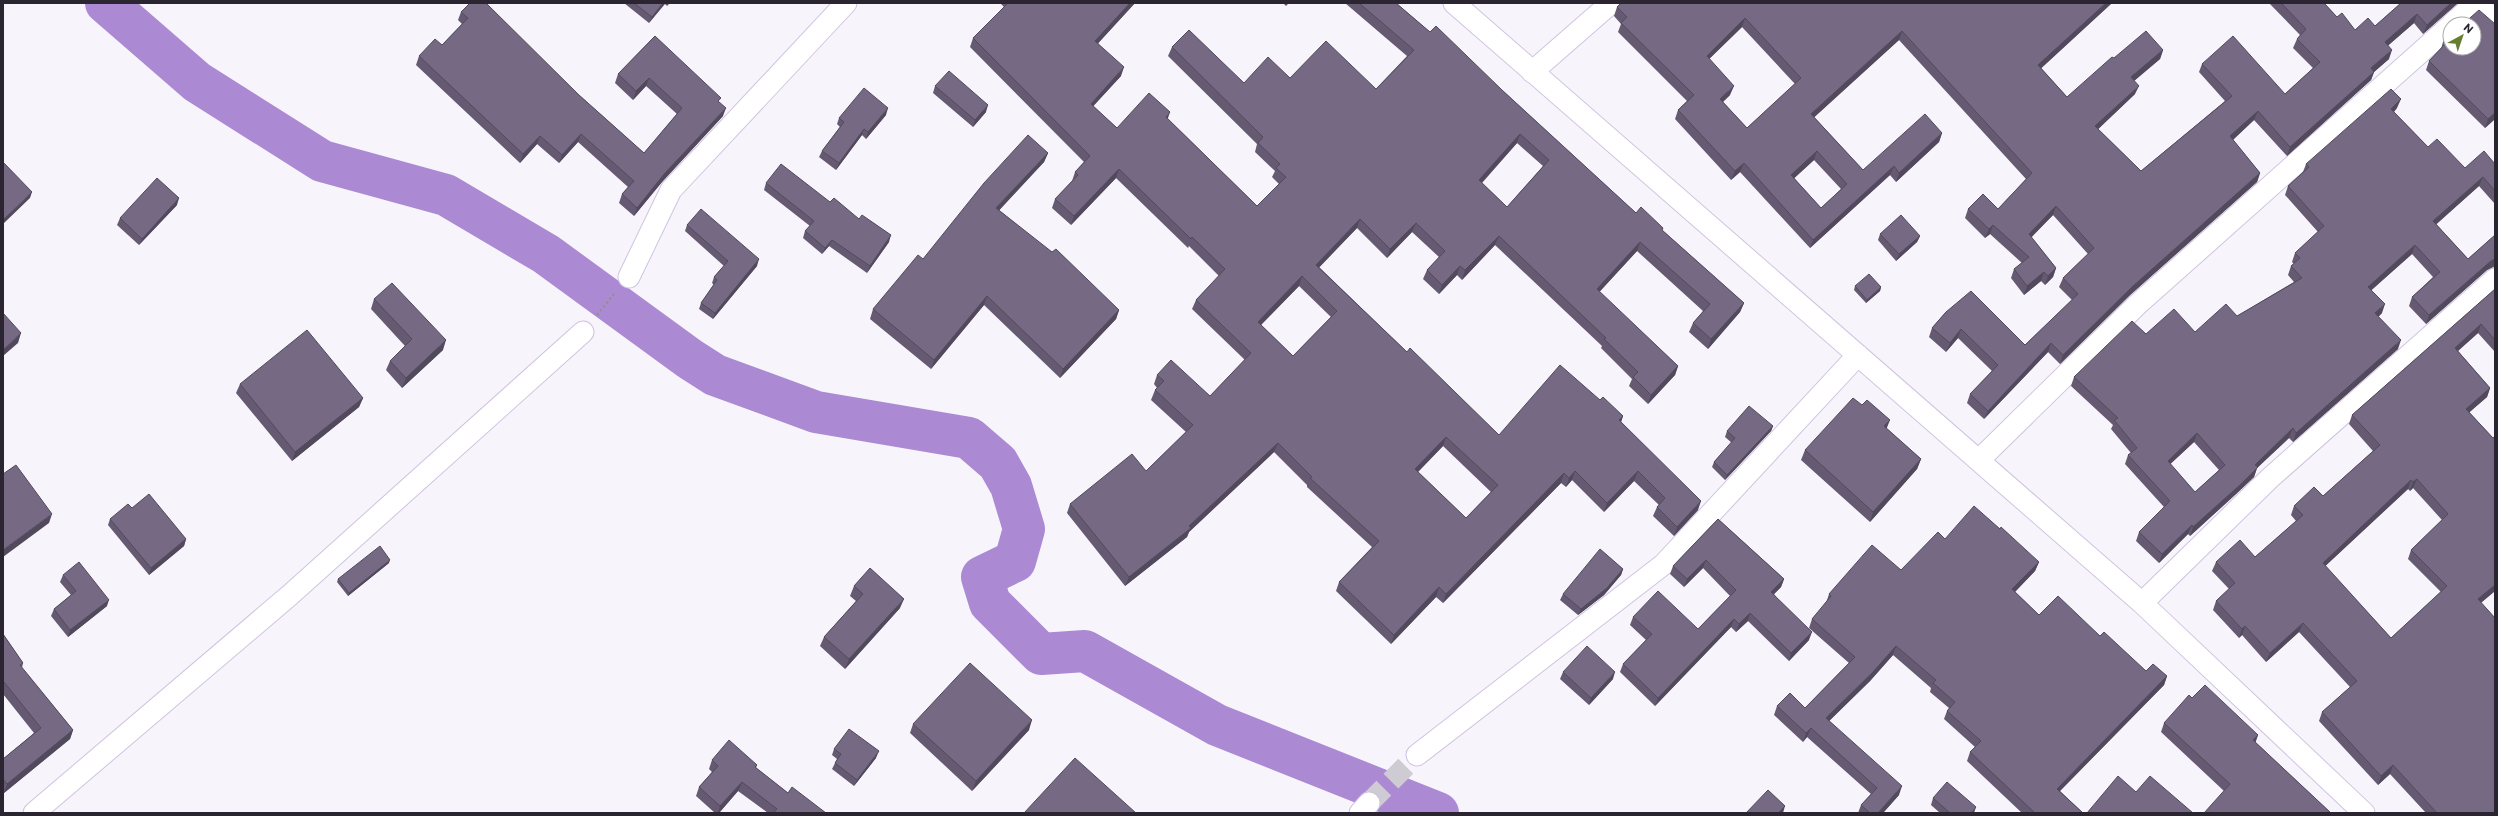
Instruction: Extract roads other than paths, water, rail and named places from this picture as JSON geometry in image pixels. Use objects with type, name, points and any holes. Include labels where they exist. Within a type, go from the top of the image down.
[{"type":"street","points":[[628,277],[671,190],[846,3]]},
{"type":"street","points":[[1454,3],[2142,603],[2364,813]]},
{"type":"street","points":[[1532,72],[1610,3]]},
{"type":"street","points":[[2462,16],[2477,3],[2495,22]]},
{"type":"street","points":[[1979,460],[2137,305],[2442,33]]},
{"type":"street","points":[[2142,603],[2270,478],[2495,279]]},
{"type":"street","points":[[34,813],[290,595],[583,332]]},
{"type":"street","points":[[1417,755],[1664,564],[1858,355]]},
{"type":"waterway","points":[[106,3],[197,82],[322,161],[446,195],[546,254],[690,359],[715,375],[816,412],[969,438],[998,463],[1011,486],[1024,529],[1015,561],[982,577],[990,603],[1041,654],[1085,651],[1217,725],[1438,813]]},
{"type":"tunnel","points":[[1369,803],[1417,755]]}]
